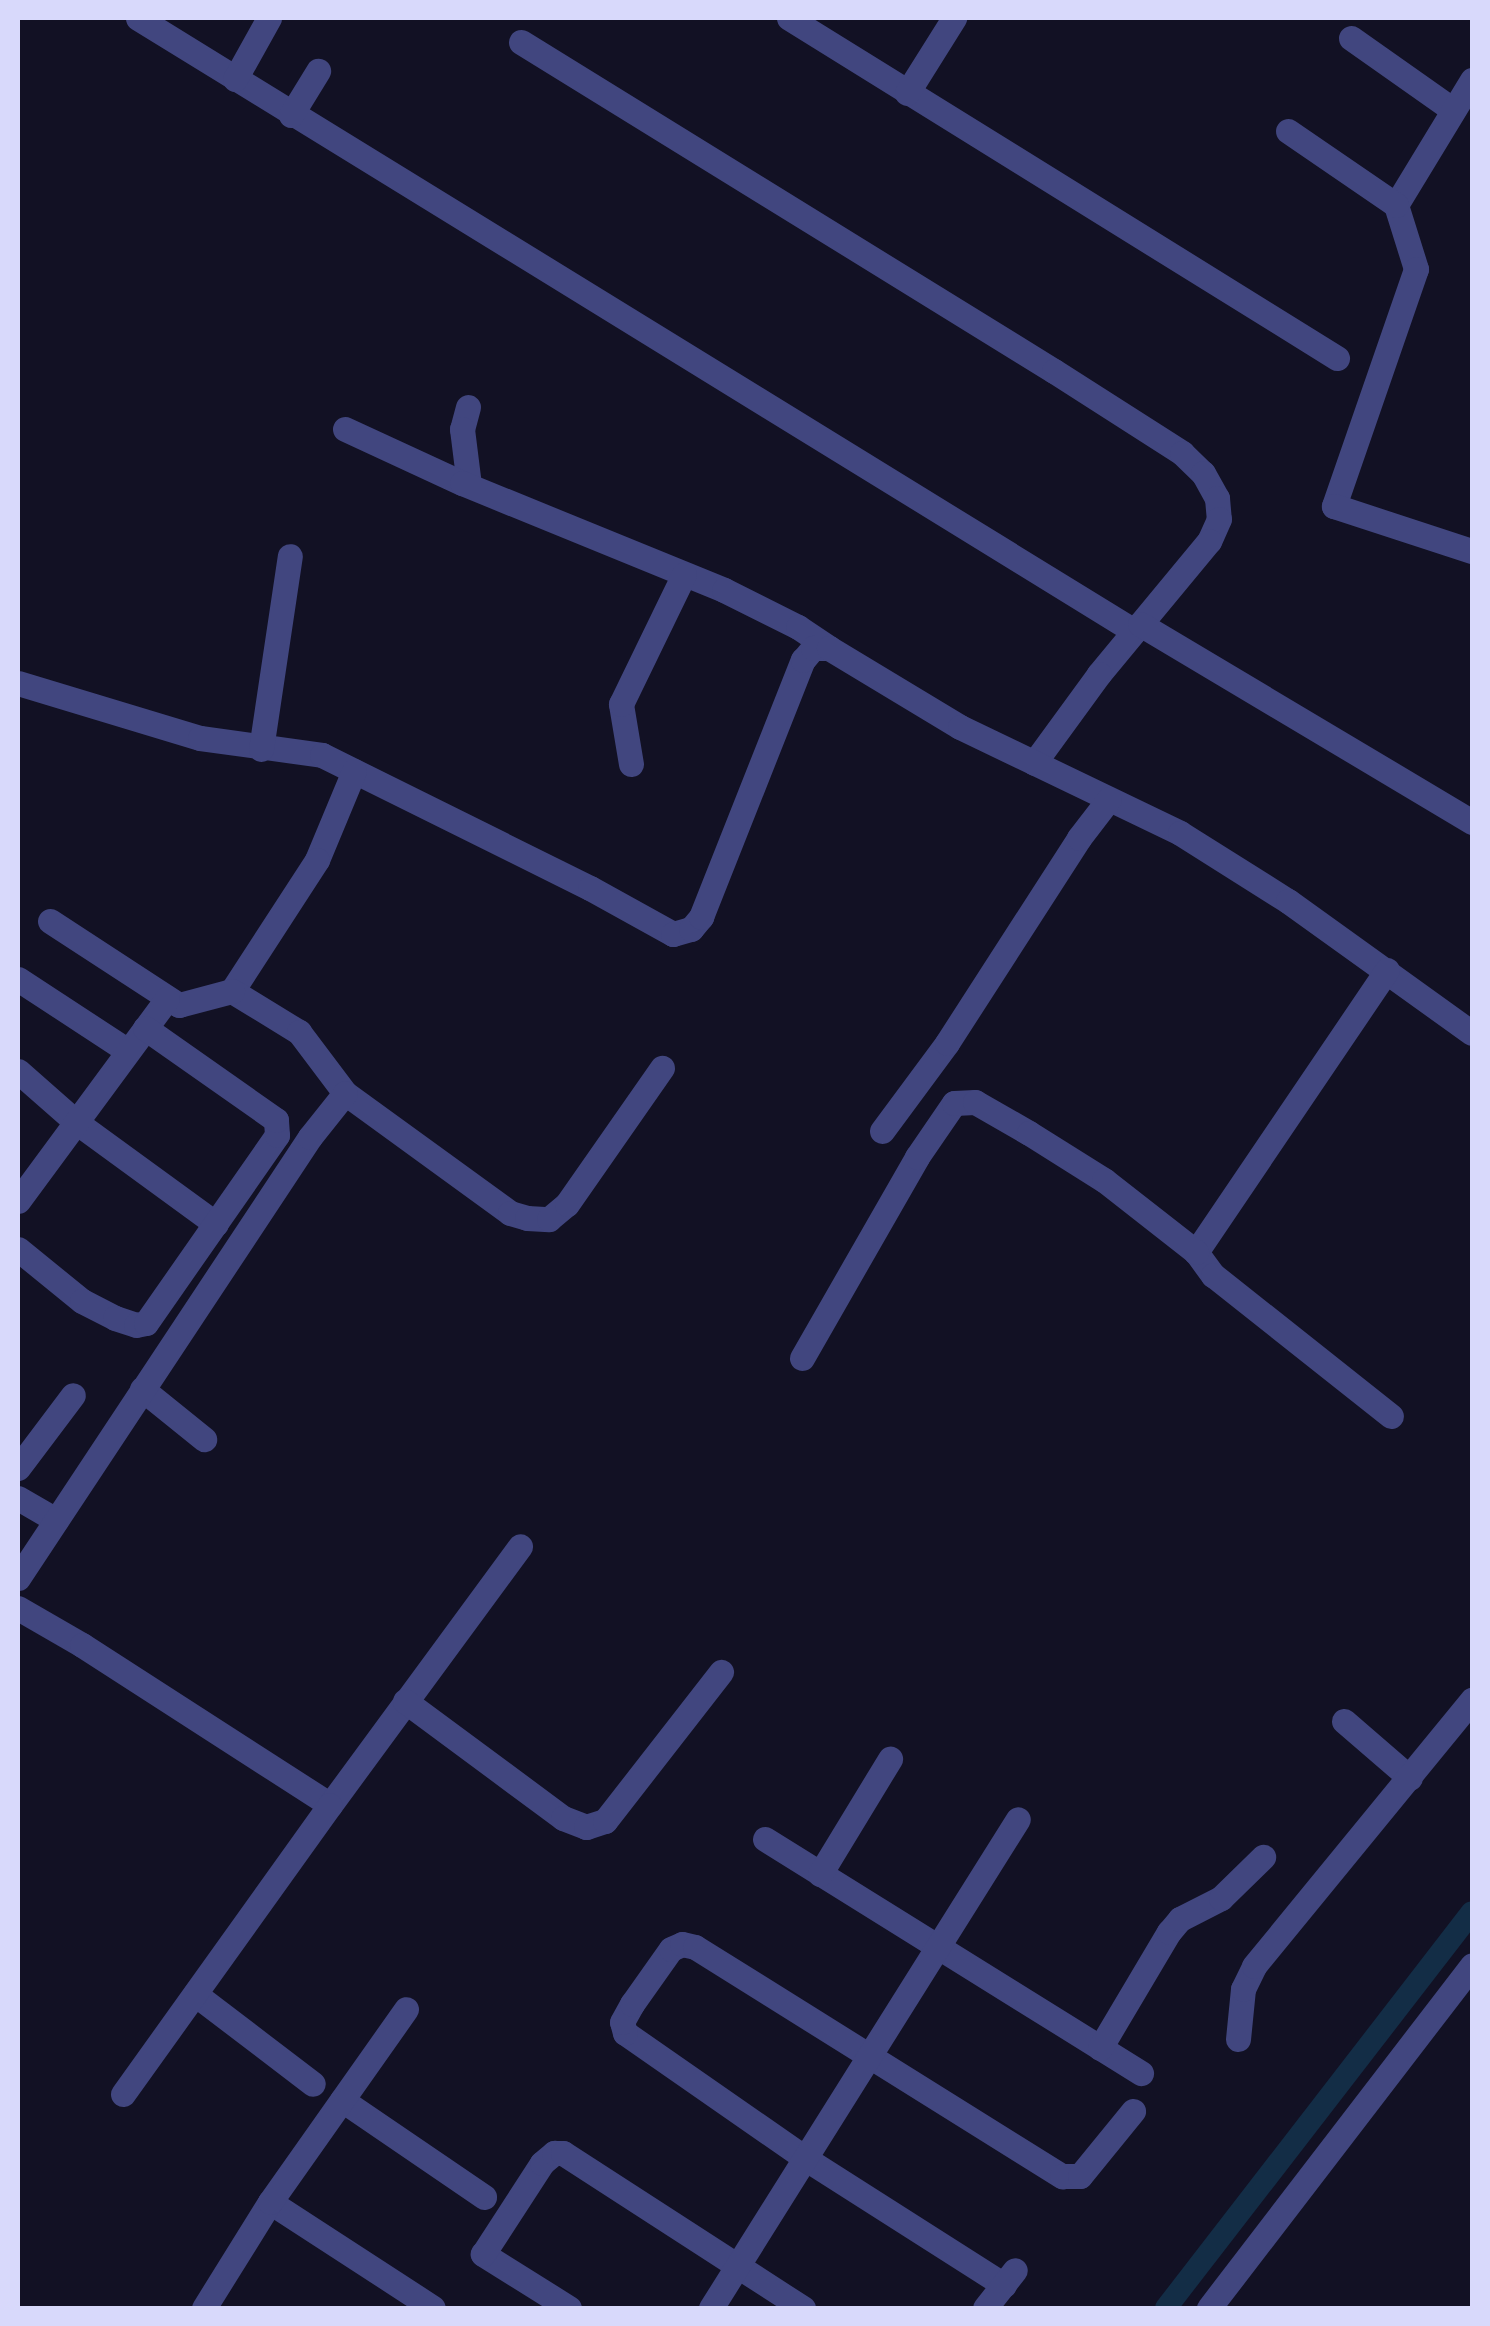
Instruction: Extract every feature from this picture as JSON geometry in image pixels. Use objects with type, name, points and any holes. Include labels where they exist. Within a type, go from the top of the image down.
[{"type":"street","points":[[138,18],[291,115],[1137,628],[1472,822]]},
{"type":"street","points":[[235,79],[270,18]]},
{"type":"street","points":[[789,18],[1338,358]]},
{"type":"street","points":[[907,93],[954,18]]},
{"type":"street","points":[[1351,38],[1453,110]]},
{"type":"street","points":[[521,42],[1182,453],[1203,473],[1217,498],[1219,519],[1210,541],[1137,628],[1034,763]]},
{"type":"street","points":[[291,115],[318,71]]},
{"type":"street","points":[[1396,205],[1472,80]]},
{"type":"street","points":[[1288,131],[1396,205],[1416,269],[1334,506],[1472,551]]},
{"type":"street","points":[[468,406],[462,429],[468,485]]},
{"type":"street","points":[[345,429],[798,627],[960,728],[1195,842],[1388,970],[1472,1033]]},
{"type":"street","points":[[261,748],[290,556]]},
{"type":"street","points":[[631,764],[621,704],[684,574]]},
{"type":"street","points":[[18,683],[200,738],[322,755],[590,888],[672,934],[691,929],[701,917],[803,660],[813,648],[828,648]]},
{"type":"street","points":[[50,922],[167,999],[190,1005],[232,991],[317,860],[354,771]]},
{"type":"street","points":[[882,1132],[947,1043],[1110,799]]},
{"type":"street","points":[[1196,1252],[1388,970]]},
{"type":"street","points":[[18,980],[128,1051]]},
{"type":"street","points":[[232,991],[299,1032],[345,1093],[510,1212],[549,1218],[567,1204],[662,1068]]},
{"type":"street","points":[[18,1201],[167,999]]},
{"type":"street","points":[[18,1249],[82,1300],[136,1326],[146,1323],[277,1135],[276,1120],[145,1028]]},
{"type":"street","points":[[18,1071],[76,1122],[216,1224]]},
{"type":"street","points":[[18,1578],[310,1137],[345,1093]]},
{"type":"street","points":[[802,1358],[916,1158],[954,1104],[975,1102],[1104,1180],[1196,1252],[1213,1275],[1391,1416]]},
{"type":"street","points":[[142,1389],[204,1439]]},
{"type":"street","points":[[18,1468],[73,1395]]},
{"type":"street","points":[[18,1498],[56,1520]]},
{"type":"street","points":[[123,2094],[520,1546]]},
{"type":"street","points":[[18,1608],[330,1805]]},
{"type":"street","points":[[406,1701],[563,1818],[586,1828],[605,1821],[721,1672]]},
{"type":"street","points":[[1238,2040],[1244,1988],[1254,1966],[1472,1700]]},
{"type":"street","points":[[1344,1721],[1410,1778]]},
{"type":"street","points":[[820,1874],[890,1759]]},
{"type":"street","points":[[710,2308],[1018,1819]]},
{"type":"street","points":[[765,1839],[1141,2073]]},
{"type":"street","points":[[1100,2048],[1180,1919],[1229,1892],[1264,1857]]},
{"type":"street","points":[[986,2308],[1009,2278],[805,2158],[624,2033],[622,2022],[632,2004],[671,1949],[682,1944],[696,1948],[1062,2176],[1080,2176],[1132,2111]]},
{"type":"street","points":[[1209,2308],[1472,1965]]},
{"type":"street","points":[[195,1994],[312,2084]]},
{"type":"street","points":[[204,2308],[270,2202],[406,2009]]},
{"type":"street","points":[[342,2100],[484,2197]]},
{"type":"street","points":[[569,2308],[484,2254],[542,2163],[554,2153],[563,2153],[803,2308]]},
{"type":"street","points":[[270,2202],[433,2308]]},
{"type":"waterway","points":[[1166,2308],[1472,1912]]}]
